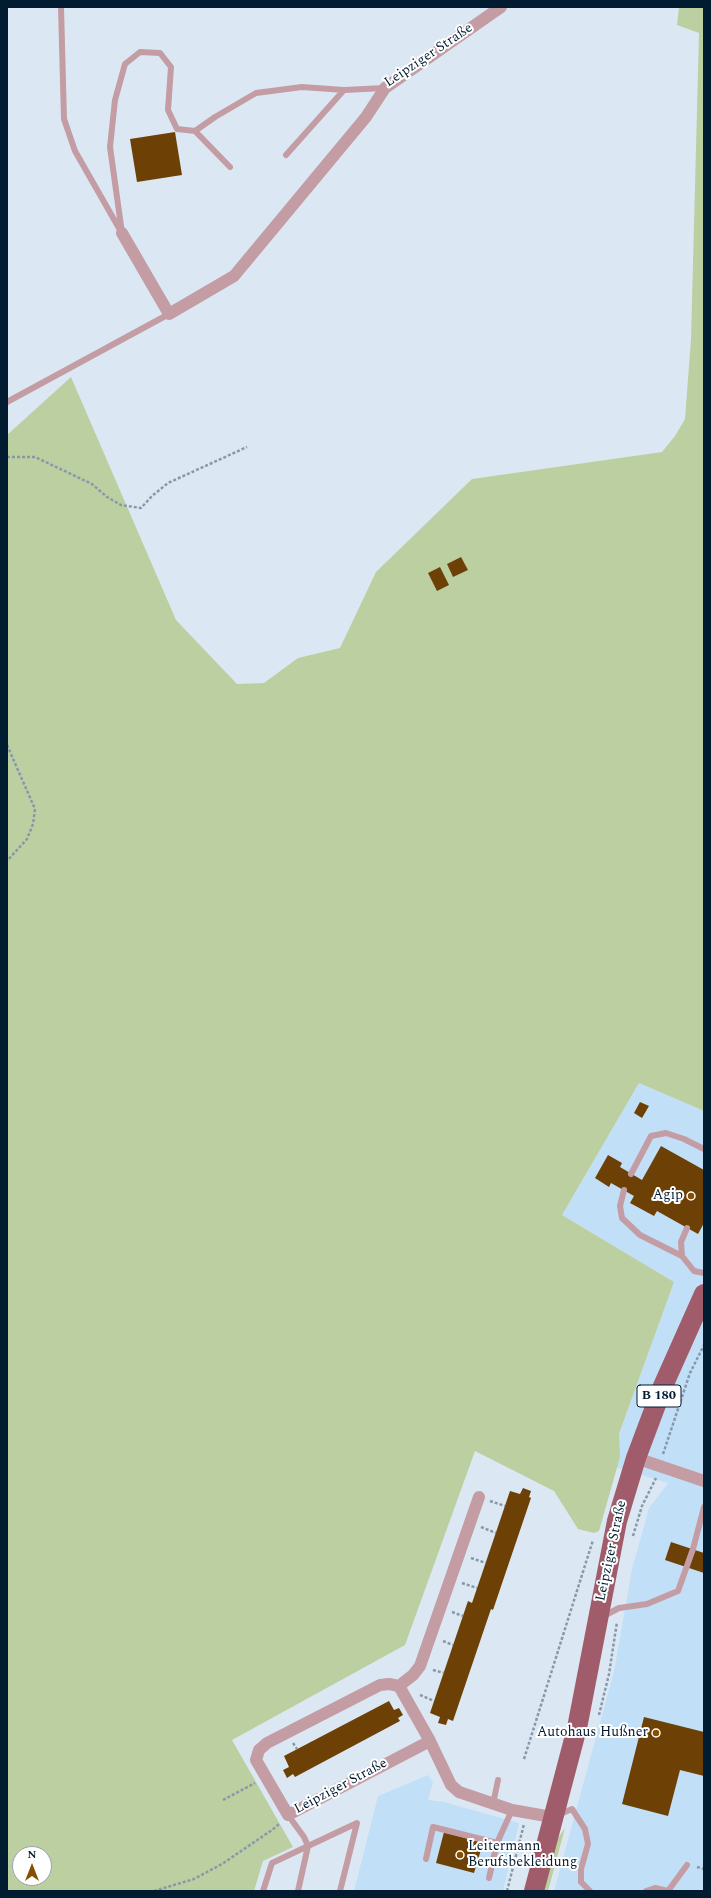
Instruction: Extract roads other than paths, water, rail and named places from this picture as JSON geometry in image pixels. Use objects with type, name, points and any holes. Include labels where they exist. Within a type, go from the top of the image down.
[{"type":"main road","name":"Leipziger Straße","points":[[534,1891],[552,1818],[577,1728],[617,1521],[636,1458],[663,1386],[704,1294]]},
{"type":"street","name":"Leipziger Straße","points":[[385,88],[501,7]]},
{"type":"street","points":[[122,233],[169,314],[234,276],[366,118],[385,88]]},
{"type":"street","points":[[636,1458],[704,1481]]},
{"type":"street","points":[[479,1497],[420,1666],[413,1676],[399,1686],[430,1741],[451,1785],[459,1792],[512,1810],[552,1818]]},
{"type":"street","name":"Leipziger Straße","points":[[399,1686],[389,1684],[380,1685],[267,1743],[259,1750],[256,1760],[288,1815],[430,1741]]},
{"type":"lane","points":[[61,7],[64,120],[75,151],[122,233]]},
{"type":"lane","points":[[122,233],[110,148],[115,100],[125,64],[140,52],[160,53],[171,67],[168,110],[177,129],[195,131],[230,167]]},
{"type":"lane","name":"Leipziger Straße","points":[[195,131],[215,117],[256,93],[302,88],[344,90],[385,88]]},
{"type":"lane","points":[[286,155],[344,90]]},
{"type":"lane","points":[[7,402],[169,314]]},
{"type":"lane","points":[[631,1174],[651,1136],[666,1133],[684,1139],[704,1149]]},
{"type":"lane","points":[[624,1190],[620,1206],[622,1218],[640,1235],[682,1256],[694,1271],[704,1273]]},
{"type":"lane","points":[[682,1256],[681,1242],[687,1228]]},
{"type":"lane","points":[[597,1619],[619,1608],[647,1604],[678,1591],[693,1549],[704,1508]]},
{"type":"lane","points":[[492,1804],[498,1780]]},
{"type":"lane","points":[[552,1818],[572,1809],[585,1829],[588,1844],[581,1868],[580,1882],[590,1891]]},
{"type":"lane","points":[[489,1878],[497,1843],[512,1810]]},
{"type":"lane","points":[[288,1815],[304,1837],[308,1846],[298,1891]]},
{"type":"lane","points":[[262,1891],[272,1863],[357,1823],[340,1891]]},
{"type":"lane","points":[[426,1859],[433,1827],[497,1843]]},
{"type":"lane","points":[[646,1891],[655,1888],[668,1891],[687,1865]]},
{"type":"place","name":"Agip","points":[[691,1196]]},
{"type":"place","name":"Autohaus Hußner","points":[[656,1733]]},
{"type":"place","name":"Leitermann Berufsbekleidung","points":[[460,1855]]}]
